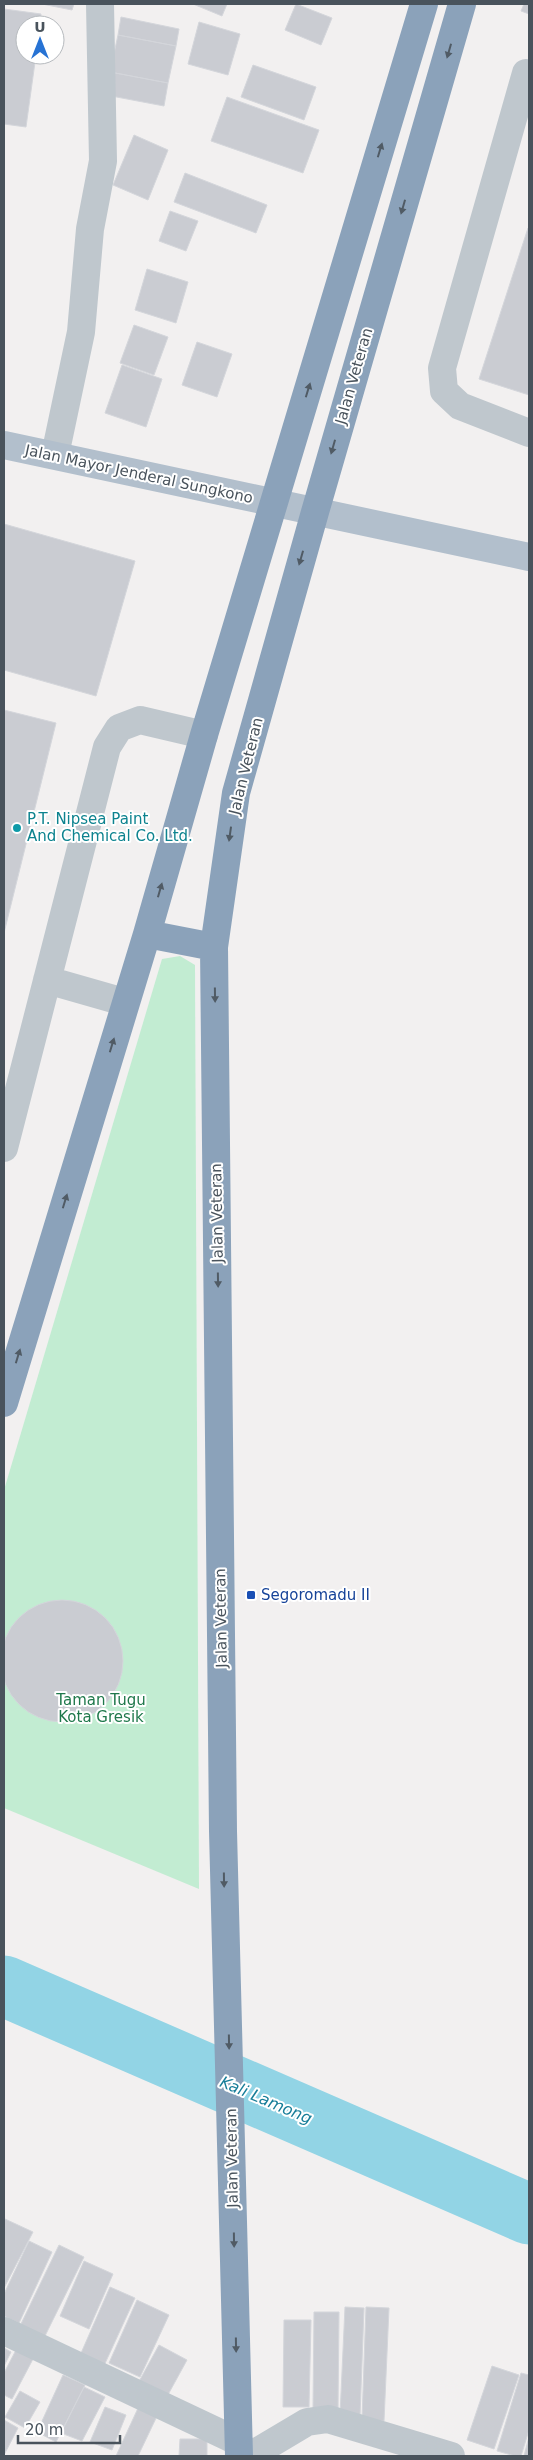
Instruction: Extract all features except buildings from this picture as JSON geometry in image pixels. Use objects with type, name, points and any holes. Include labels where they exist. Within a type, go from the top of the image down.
[{"type":"highway","points":[[4,1403],[124,1002],[147,934],[204,735],[424,4]]},
{"type":"highway","name":"Jalan Veteran","points":[[242,2452],[235,2296],[223,1831],[214,947],[236,793],[314,512],[462,4]]},
{"type":"highway","points":[[147,934],[214,947]]},
{"type":"main road","name":"Jalan Mayor Jenderal Sungkono","points":[[4,445],[529,557]]},
{"type":"street","points":[[55,455],[81,332],[90,229],[104,161],[100,4]]},
{"type":"street","points":[[526,73],[442,368],[444,391],[460,406],[529,433]]},
{"type":"street","points":[[4,1148],[107,747],[119,728],[140,720],[204,735]]},
{"type":"street","points":[[47,980],[124,1002]]},
{"type":"street","points":[[4,2331],[242,2452],[307,2422],[328,2419],[451,2456]]},
{"type":"green space","name":"Taman Tugu Kota Gresik","points":[[180,956],[195,965],[199,1889],[4,1808],[4,1490],[162,959]]},
{"type":"waterway","name":"Kali Lamong","points":[[4,1986],[529,2214]]},
{"type":"place","name":"P.T. Nipsea Paint And Chemical Co. Ltd.","points":[[17,828]]},
{"type":"place","name":"Segoromadu II","points":[[251,1595]]}]
